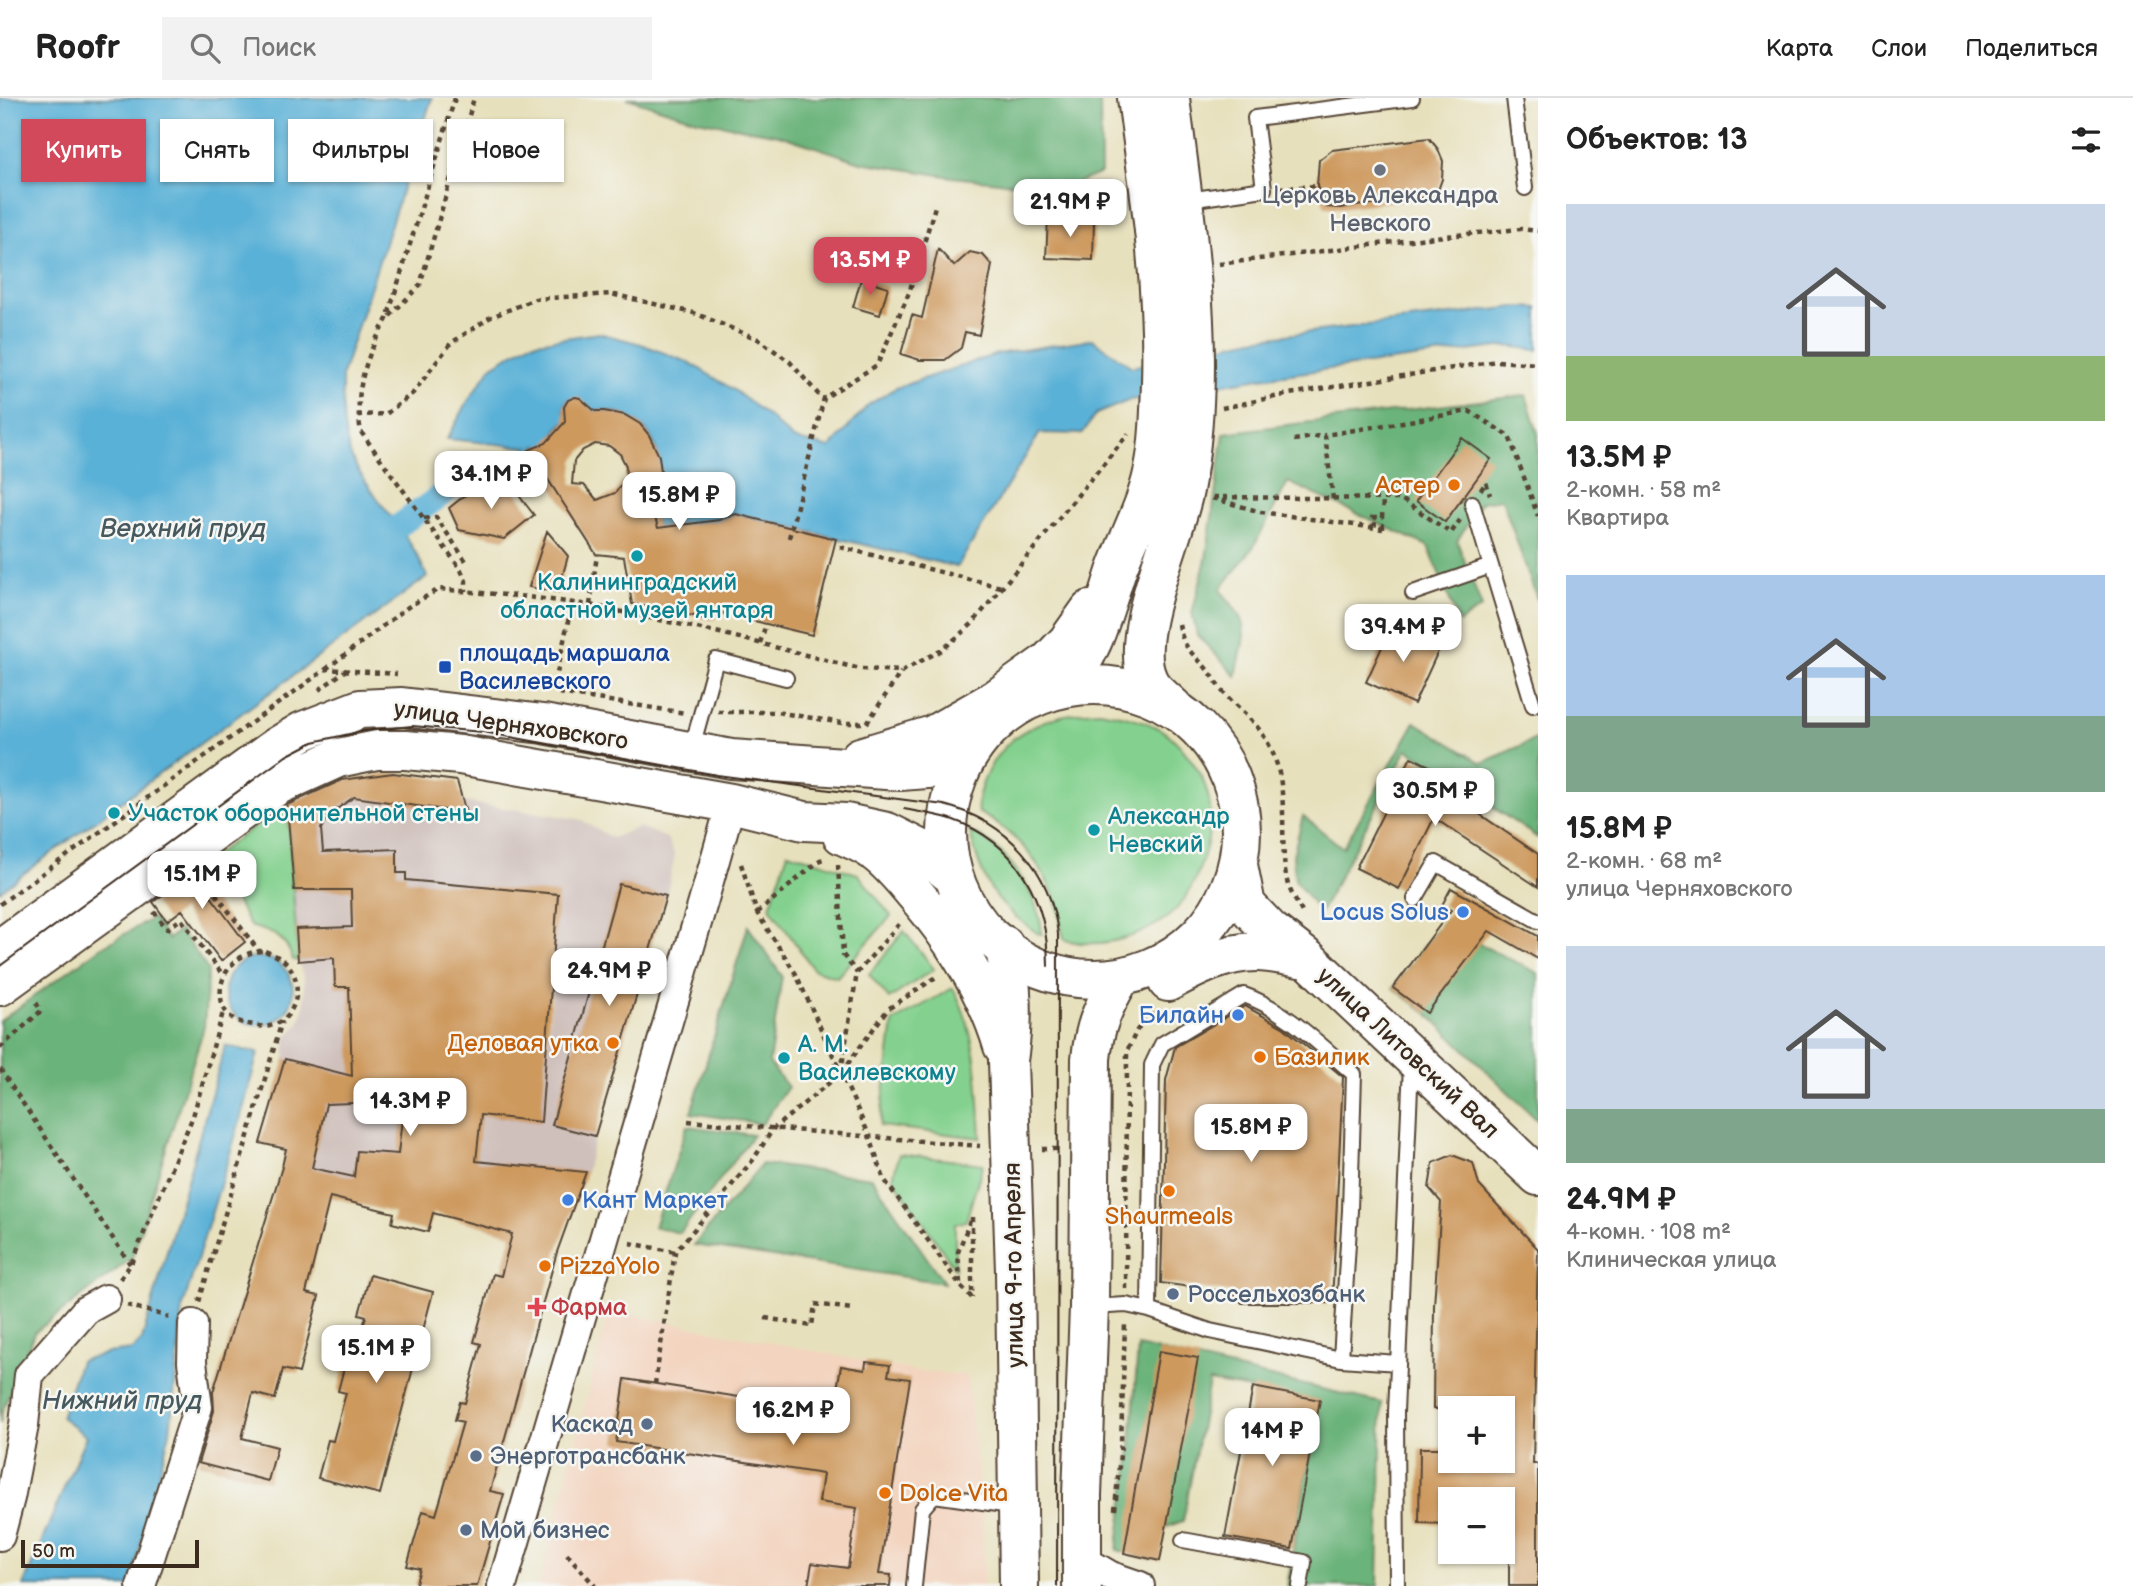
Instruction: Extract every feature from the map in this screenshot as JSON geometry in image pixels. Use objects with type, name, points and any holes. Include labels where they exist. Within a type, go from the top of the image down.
[{"type":"main road","points":[[1137,98],[1161,304],[1179,338],[1190,409],[1188,470],[1181,507],[1153,598],[1142,644],[1142,662],[1148,682],[1196,728],[1216,750],[1230,775],[1240,817],[1238,865],[1227,897],[1216,916],[1193,942],[1173,957],[1119,980],[1058,978],[1033,967],[1004,945],[972,909],[948,872],[948,806],[951,787],[965,755],[989,727],[1011,708],[1064,687],[1117,687],[1151,697],[1174,708]]},
{"type":"main road","points":[[1170,98],[1193,284],[1179,338]]},
{"type":"main road","points":[[1064,687],[1080,668],[1102,622],[1117,571],[1147,499],[1155,462],[1190,409]]},
{"type":"main road","points":[[794,764],[861,757],[933,734],[973,714],[1049,661],[1068,641],[1117,571]]},
{"type":"main road","points":[[1153,598],[1160,642],[1172,676],[1181,687],[1216,712],[1237,737],[1253,767],[1262,798],[1270,897],[1285,926],[1309,960]]},
{"type":"main road","name":"улица Черняховского","points":[[0,949],[275,748],[327,719],[360,709],[402,707],[544,724],[732,759],[794,764],[900,771],[940,768],[965,755]]},
{"type":"main road","name":"улица Черняховского","points":[[0,986],[276,786],[338,758],[377,750],[460,755],[729,811],[804,821],[846,823],[887,832],[921,849],[948,872]]},
{"type":"main road","points":[[804,821],[843,835],[874,851],[913,891],[949,936],[978,982],[998,1026],[1008,1061]]},
{"type":"main road","name":"улица Литовский Вал","points":[[1238,865],[1246,905],[1270,930],[1309,960],[1538,1176]]},
{"type":"main road","name":"улица Литовский Вал","points":[[1193,942],[1235,940],[1309,960]]},
{"type":"main road","name":"улица 9-го Апреля","points":[[1004,945],[1012,981],[1012,1028],[1008,1061],[1015,1271],[1019,1586]]},
{"type":"main road","points":[[1091,1059],[1104,1036],[1137,1002],[1168,982],[1212,960],[1258,952],[1309,960]]},
{"type":"main road","points":[[1082,1573],[1107,1306],[1091,1059],[1093,1035],[1119,980]]},
{"type":"street","points":[[502,1586],[729,811]]},
{"type":"street","points":[[0,1536],[24,1424],[29,1375],[86,1310],[106,1299]]},
{"type":"street","points":[[141,1586],[198,1408],[192,1362],[192,1324]]},
{"type":"street","points":[[1082,1573],[1111,1576],[1140,1586]]},
{"type":"lane","points":[[1202,198],[1264,189],[1255,118],[1412,98]]},
{"type":"lane","points":[[1514,98],[1525,188]]},
{"type":"lane","points":[[1472,503],[1533,705]]},
{"type":"lane","points":[[1413,593],[1491,566]]},
{"type":"lane","points":[[690,752],[716,660],[786,678]]},
{"type":"lane","points":[[1415,900],[1436,863],[1538,921]]},
{"type":"lane","points":[[1149,1310],[1152,1065],[1162,1044],[1244,995],[1282,1014],[1354,1074],[1350,1210],[1341,1359]]},
{"type":"lane","points":[[1396,1586],[1396,1412],[1411,1056]]},
{"type":"lane","points":[[1107,1306],[1149,1310],[1210,1331],[1341,1359],[1398,1357]]},
{"type":"lane","points":[[914,1586],[922,1508],[934,1496],[1018,1507]]},
{"type":"lane","points":[[1183,1539],[1304,1562],[1300,1586]]},
{"type":"path","points":[[387,319],[454,98]]},
{"type":"path","points":[[466,591],[466,581],[461,570],[360,432],[357,415],[374,340],[387,319],[419,285],[474,98]]},
{"type":"path","points":[[1264,189],[1317,186]]},
{"type":"path","points":[[789,538],[824,398],[877,365],[909,293],[936,203]]},
{"type":"path","points":[[1212,265],[1434,237],[1521,229],[1538,231]]},
{"type":"path","points":[[357,415],[386,414],[413,393],[451,343],[489,318],[535,299],[611,294],[694,313],[758,339],[790,362],[824,398]]},
{"type":"path","points":[[1190,409],[1497,361],[1538,364]]},
{"type":"path","points":[[1294,440],[1469,411],[1509,436],[1538,516]]},
{"type":"path","points":[[867,723],[902,671],[942,650],[972,624],[1129,433]]},
{"type":"path","points":[[1325,435],[1333,499]]},
{"type":"path","points":[[1383,499],[1382,518],[1372,518],[1373,524],[1383,525],[1383,529],[1261,512],[1206,496],[1402,499],[1451,533],[1486,482],[1494,507]]},
{"type":"path","points":[[423,518],[436,517],[470,562],[461,570]]},
{"type":"path","points":[[840,547],[1001,587]]},
{"type":"path","points":[[590,605],[597,555]]},
{"type":"path","points":[[0,904],[408,607],[439,589],[590,605],[760,643],[860,669],[902,671]]},
{"type":"path","points":[[553,692],[572,603]]},
{"type":"path","points":[[760,643],[766,624]]},
{"type":"path","points":[[1182,640],[1220,688],[1251,718],[1271,750],[1278,769],[1284,803],[1282,821],[1286,880],[1305,917]]},
{"type":"path","points":[[326,669],[403,675]]},
{"type":"path","points":[[541,691],[689,713],[776,712],[842,723],[879,721]]},
{"type":"path","points":[[729,811],[757,913],[796,974],[870,1137],[884,1179],[960,1284],[972,1298],[972,1217],[958,1252],[960,1284]]},
{"type":"path","points":[[837,858],[843,955],[857,973]]},
{"type":"path","points":[[757,913],[820,860],[828,859]]},
{"type":"path","points":[[213,863],[228,883],[215,893],[258,951]]},
{"type":"path","points":[[152,910],[167,929],[181,919],[223,975]]},
{"type":"path","points":[[841,1073],[857,973],[905,917]]},
{"type":"path","points":[[258,951],[279,957],[290,967],[296,980],[297,995],[292,1009],[282,1021],[192,1324],[106,1299],[131,1264],[192,1116],[224,1009],[221,984],[223,975],[250,952],[258,951]]},
{"type":"path","points":[[655,1384],[675,1252],[752,1160],[773,1129],[841,1073],[888,1009],[940,975]]},
{"type":"path","points":[[1126,1289],[1127,1051],[1137,1030],[1160,1006]]},
{"type":"path","points":[[224,1009],[239,1022],[268,1027],[282,1021]]},
{"type":"path","points":[[0,1048],[41,1011]]},
{"type":"path","points":[[0,1069],[131,1264]]},
{"type":"path","points":[[688,1121],[990,1147]]},
{"type":"path","points":[[649,1247],[675,1252]]},
{"type":"path","points":[[765,1318],[812,1326],[815,1304],[852,1309]]},
{"type":"path","points":[[1107,1306],[1121,1443],[1115,1512]]},
{"type":"path","points":[[567,1554],[595,1586]]},
{"type":"shaded area","points":[[393,773],[457,781],[463,802],[579,819],[612,838],[639,827],[667,838],[675,856],[666,896],[586,1172],[358,1151],[354,1177],[282,1167],[285,1149],[260,1143],[285,1059],[286,1037],[298,1025],[304,1010],[304,979],[298,961],[287,804],[335,781]],"holes":[[[396,849],[397,873],[406,873],[411,1009],[446,969],[553,981],[544,1082],[520,1119],[404,1101],[353,1103],[349,987],[335,987],[332,929],[352,927],[350,878],[356,851]]]},
{"type":"shaded area","points":[[609,1310],[915,1371],[967,1375],[982,1516],[984,1586],[539,1586]]},
{"type":"green space","points":[[627,98],[1100,98],[1101,173],[1062,189],[952,177],[861,162],[779,135],[697,120]]},
{"type":"green space","points":[[1526,395],[1538,434],[1538,602],[1502,499],[1481,502],[1457,541],[1482,607],[1459,623],[1428,546],[1288,482],[1254,546],[1220,590],[1238,613],[1244,630],[1236,676],[1197,635],[1192,613],[1206,559],[1224,433]]},
{"type":"green space","points":[[1099,711],[1144,722],[1169,735],[1176,742],[1201,777],[1209,803],[1210,829],[1196,877],[1186,897],[1172,914],[1130,937],[1091,943],[1065,940],[1058,908],[1037,864],[1005,829],[978,812],[978,804],[981,788],[992,763],[1016,737],[1046,721]]},
{"type":"green space","points":[[1415,722],[1482,763],[1538,738],[1538,838],[1407,749],[1320,913],[1295,880],[1293,855],[1303,816],[1343,848]]},
{"type":"green space","points":[[287,804],[298,961],[293,960],[286,945],[277,936],[250,926],[212,857]]},
{"type":"green space","points":[[970,832],[996,849],[1019,874],[1035,903],[1042,934],[1010,912],[992,890],[979,865]]},
{"type":"green space","points":[[788,852],[858,874],[891,916],[837,977],[814,970],[770,907]]},
{"type":"green space","points":[[153,918],[168,939],[180,930],[208,970],[204,1027],[132,1258],[34,1333],[0,1423],[0,1021],[100,948]]},
{"type":"green space","points":[[1445,919],[1479,944],[1538,973],[1538,1121],[1427,1013],[1393,988]]},
{"type":"green space","points":[[748,926],[782,976],[769,1063],[788,1087],[762,1124],[691,1113]]},
{"type":"green space","points":[[904,931],[934,969],[889,999],[869,974]]},
{"type":"green space","points":[[953,988],[972,1042],[981,1138],[880,1126],[893,1022]]},
{"type":"green space","points":[[687,1126],[753,1135],[680,1233],[654,1227]]},
{"type":"green space","points":[[899,1154],[983,1164],[966,1221],[955,1224],[955,1269],[893,1178]]},
{"type":"green space","points":[[762,1164],[872,1178],[944,1283],[694,1245]]},
{"type":"green space","points":[[1138,1346],[1382,1403],[1378,1586],[1287,1586],[1319,1400],[1209,1382],[1183,1521],[1158,1530],[1151,1559],[1117,1550],[1130,1460]]},
{"type":"water","name":"Верхний пруд","points":[[0,98],[432,98],[425,119],[288,119],[288,182],[405,182],[342,375],[342,397],[347,444],[355,465],[412,547],[427,577],[0,891]]},
{"type":"water","points":[[1516,307],[1538,308],[1538,350],[1506,346],[1260,378],[1130,400],[1096,414],[1082,434],[1040,433],[957,567],[736,514],[719,520],[658,528],[651,504],[659,479],[658,454],[646,432],[623,415],[606,411],[589,412],[568,400],[564,410],[569,419],[558,428],[544,451],[538,446],[533,448],[447,439],[492,366],[530,343],[599,333],[641,344],[690,363],[734,390],[793,439],[830,448],[868,405],[896,388],[997,354],[1092,339],[1132,367],[1253,339]]},
{"type":"water","points":[[259,957],[272,960],[283,967],[290,978],[293,991],[290,1004],[283,1015],[272,1022],[259,1025],[246,1022],[235,1015],[228,1004],[225,991],[228,978],[235,967],[246,960]]},
{"type":"water","name":"Нижний пруд","points":[[225,1046],[258,1053],[183,1306],[170,1432],[130,1586],[23,1586],[86,1436],[61,1417],[80,1361],[132,1350],[142,1340]]},
{"type":"building","name":"Церковь Александра Невского","points":[[1429,138],[1443,161],[1442,179],[1436,196],[1340,208],[1325,207],[1317,186],[1319,160],[1332,150]]},
{"type":"building","points":[[1048,218],[1094,220],[1093,260],[1046,258]]},
{"type":"building","points":[[938,249],[954,266],[970,252],[983,255],[992,265],[979,335],[965,332],[961,348],[945,360],[920,360],[901,354],[912,315],[922,318]]},
{"type":"building","points":[[861,279],[888,287],[880,315],[853,307]]},
{"type":"building","points":[[580,398],[595,411],[625,415],[640,424],[649,435],[659,456],[661,471],[657,492],[651,504],[658,528],[719,520],[736,514],[836,539],[812,635],[717,612],[714,620],[632,604],[624,557],[596,554],[529,450],[546,443],[565,422],[564,407],[568,400]],"holes":[[[595,444],[609,446],[620,454],[626,466],[625,480],[615,493],[597,500],[584,485],[572,484],[574,461],[583,450]]]},
{"type":"building","points":[[1462,438],[1491,459],[1445,522],[1416,501]]},
{"type":"building","points":[[510,484],[534,515],[504,539],[459,530],[449,508],[478,485]]},
{"type":"building","points":[[547,531],[568,556],[558,592],[529,587]]},
{"type":"building","points":[[1392,625],[1440,647],[1414,704],[1366,682]]},
{"type":"building","points":[[1411,757],[1454,778],[1447,792],[1538,854],[1538,887],[1434,818],[1399,889],[1356,868]]},
{"type":"building","points":[[393,773],[457,781],[466,813],[354,797],[327,816],[321,829],[323,852],[397,849],[397,873],[406,873],[406,880],[558,894],[541,1122],[481,1115],[476,1161],[586,1172],[557,1252],[490,1491],[504,1494],[477,1586],[415,1586],[420,1569],[407,1566],[423,1511],[436,1515],[463,1422],[455,1420],[460,1402],[465,1403],[481,1344],[474,1342],[493,1274],[501,1276],[512,1234],[433,1213],[428,1232],[392,1223],[394,1213],[330,1197],[306,1293],[319,1296],[299,1373],[283,1369],[275,1399],[253,1393],[242,1438],[277,1447],[268,1481],[198,1463],[214,1411],[213,1392],[286,1149],[260,1143],[285,1059],[352,1076],[349,987],[335,987],[334,958],[298,961],[296,929],[352,927],[351,890],[294,890],[287,805],[342,780]],"holes":[[[404,1101],[398,1154],[357,1151],[354,1177],[312,1168],[326,1104]]]},
{"type":"building","points":[[208,862],[221,880],[207,891],[245,942],[221,961],[182,910],[167,921],[153,902]]},
{"type":"building","points":[[619,884],[666,896],[595,1136],[552,1125]]},
{"type":"building","points":[[1451,888],[1538,936],[1538,959],[1489,931],[1427,1013],[1393,988],[1451,910],[1442,905]]},
{"type":"building","points":[[1245,1006],[1283,1027],[1343,1077],[1332,1303],[1242,1303],[1234,1293],[1161,1283],[1166,1080],[1175,1047]]},
{"type":"building","points":[[1452,1155],[1473,1163],[1479,1185],[1538,1249],[1533,1464],[1538,1464],[1538,1586],[1509,1586],[1509,1564],[1515,1564],[1515,1487],[1438,1487],[1438,1524],[1419,1523],[1420,1448],[1438,1448],[1438,1473],[1515,1473],[1515,1396],[1438,1396],[1438,1409],[1433,1409],[1434,1306],[1441,1202],[1429,1188],[1433,1163]]},
{"type":"building","points":[[370,1275],[433,1292],[380,1494],[318,1478],[328,1440],[333,1441],[346,1393],[338,1391],[345,1364],[353,1366],[366,1316],[359,1314]]},
{"type":"building","points":[[1159,1351],[1198,1358],[1160,1561],[1124,1553]]},
{"type":"building","points":[[866,1362],[890,1365],[888,1376],[910,1379],[879,1574],[891,1575],[890,1586],[808,1586],[812,1563],[848,1568],[857,1508],[819,1502],[823,1474],[616,1442],[625,1379],[833,1412],[841,1366],[865,1370]]},
{"type":"building","points":[[1253,1387],[1320,1400],[1292,1549],[1225,1537]]},
{"type":"waterway","points":[[397,527],[464,479],[492,472],[520,476],[526,473],[534,458]]},
{"type":"tram line","points":[[0,966],[286,756],[313,742],[363,731],[412,726],[483,732],[717,775],[944,805],[987,823],[1022,851],[1035,869],[1054,910],[1058,934],[1057,1586]]},
{"type":"tram line","points":[[904,809],[945,817],[974,829],[994,842],[1011,858],[1035,897],[1047,942],[1048,966]]},
{"type":"place","name":"Церковь Александра Невского","points":[[1380,170]]},
{"type":"place","name":"Астер","points":[[1454,485]]},
{"type":"place","name":"Калининградский областной музей янтаря","points":[[637,556]]},
{"type":"place","name":"площадь маршала Василевского","points":[[445,667]]},
{"type":"place","name":"Участок оборонительной стены","points":[[114,813]]},
{"type":"place","name":"Александр Невский","points":[[1094,830]]},
{"type":"place","name":"Locus Solus","points":[[1463,912]]},
{"type":"place","name":"Билайн","points":[[1238,1015]]},
{"type":"place","name":"Деловая утка","points":[[613,1043]]},
{"type":"place","name":"Базилик","points":[[1260,1057]]},
{"type":"place","name":"А. М. Василевскому","points":[[784,1058]]},
{"type":"place","name":"Shaurmeals","points":[[1169,1191]]},
{"type":"place","name":"Кант Маркет","points":[[568,1200]]},
{"type":"place","name":"PizzaYolo","points":[[545,1266]]},
{"type":"place","name":"Россельхозбанк","points":[[1173,1294]]},
{"type":"place","name":"Фарма","points":[[537,1307]]},
{"type":"place","name":"Каскад","points":[[647,1424]]},
{"type":"place","name":"Энерготрансбанк","points":[[476,1456]]},
{"type":"place","name":"Dolce Vita","points":[[885,1493]]},
{"type":"place","name":"Мой бизнес","points":[[466,1530]]}]
